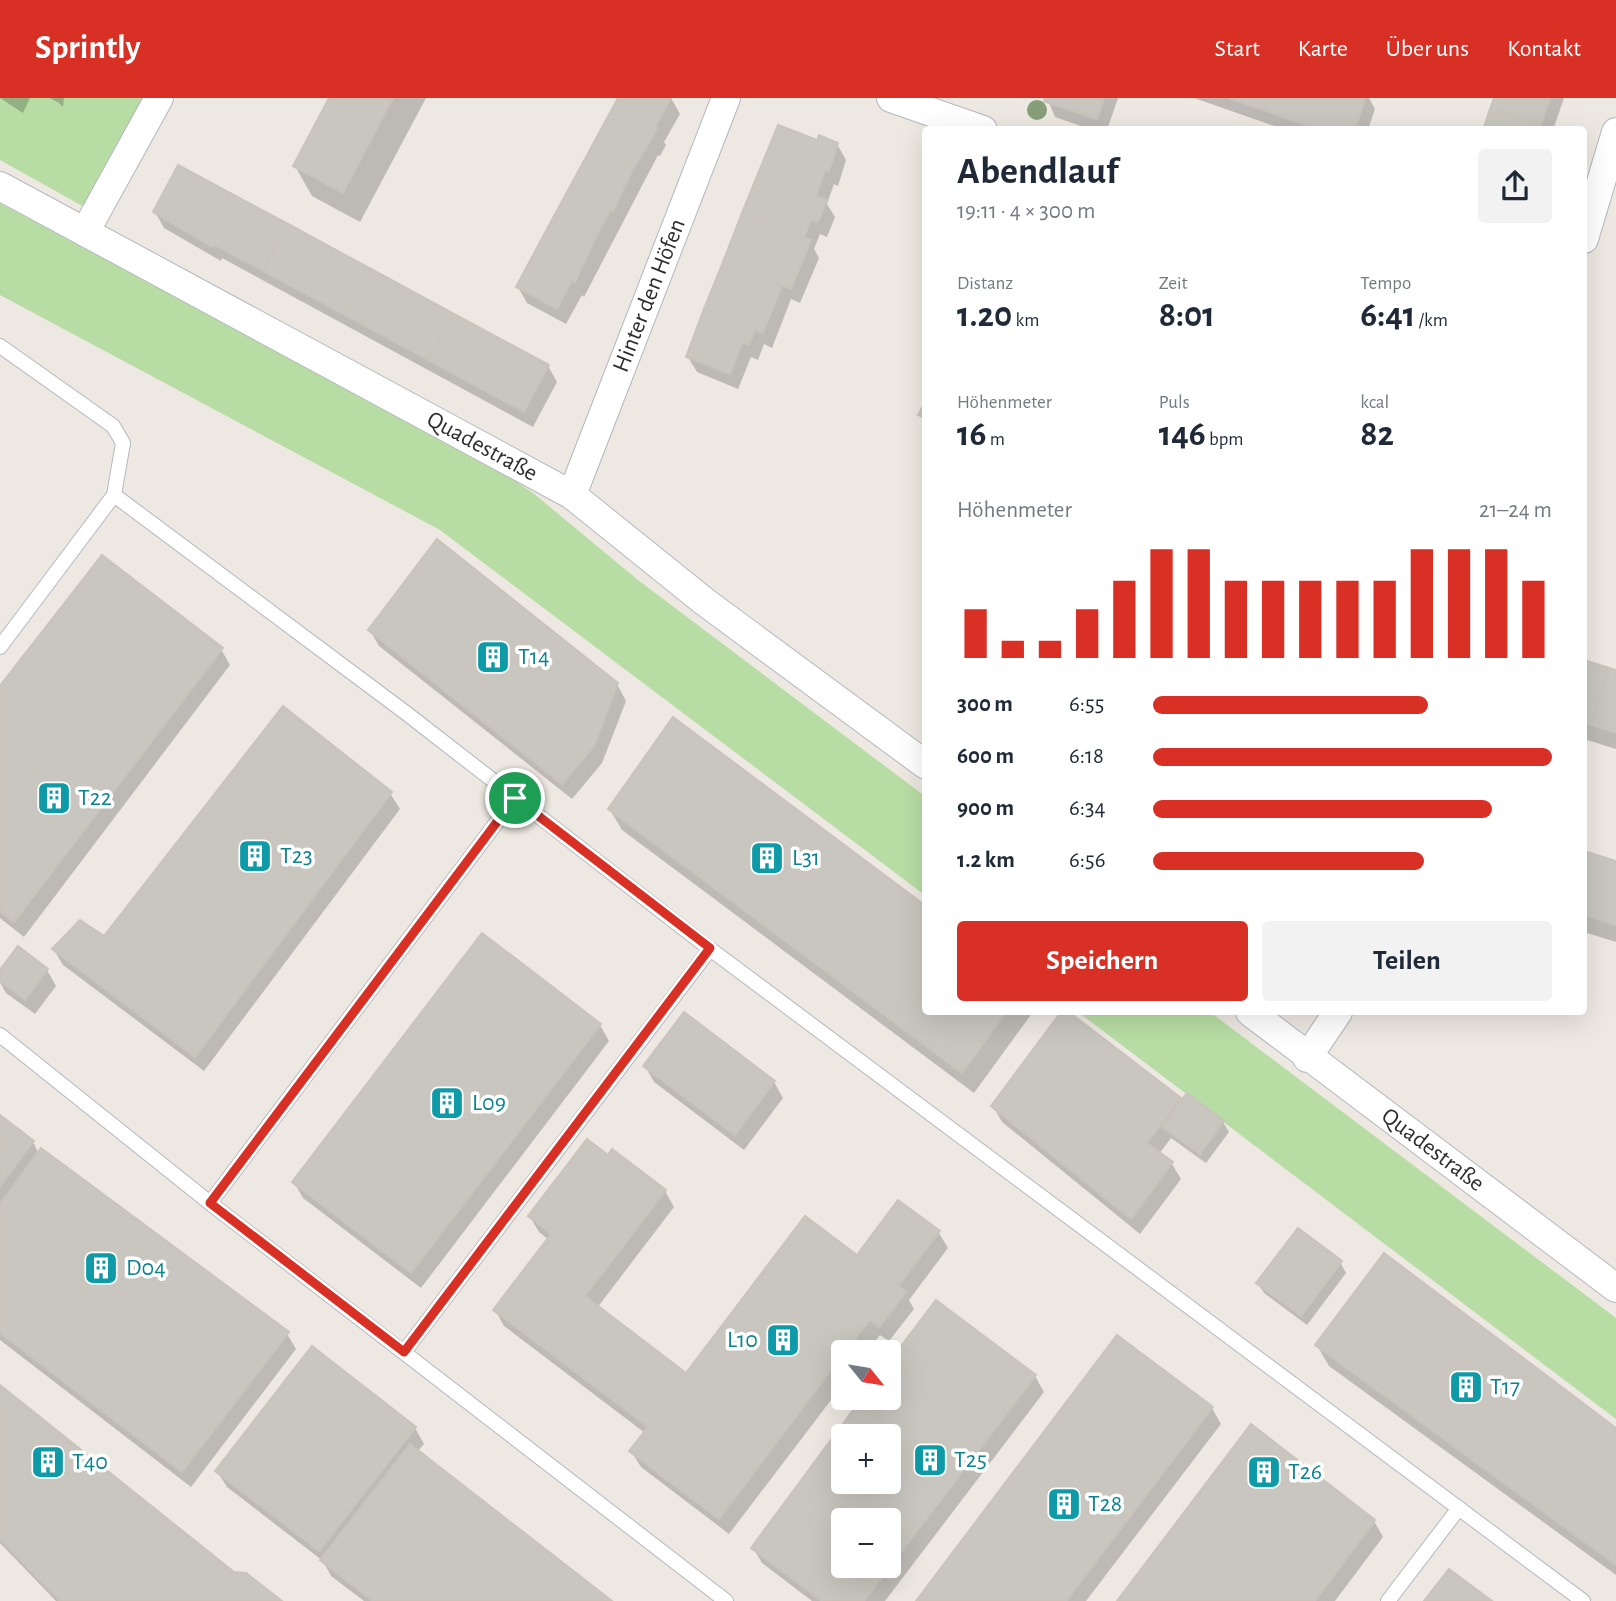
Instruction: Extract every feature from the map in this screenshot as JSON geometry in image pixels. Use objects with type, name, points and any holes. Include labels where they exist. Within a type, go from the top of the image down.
[{"type":"street","points":[[85,232],[159,98]]},
{"type":"street","name":"Hinter den Höfen","points":[[572,495],[726,98]]},
{"type":"street","points":[[891,98],[972,126]]},
{"type":"street","points":[[1587,229],[1616,132]]},
{"type":"street","name":"Quadestraße","points":[[0,186],[572,495],[705,602],[922,762]]},
{"type":"street","name":"Quadestraße","points":[[1254,1015],[1307,1058],[1616,1288]]},
{"type":"street","points":[[1307,1058],[1336,1015]]},
{"type":"lane","points":[[0,346],[113,426],[122,443],[114,495],[0,648]]},
{"type":"lane","points":[[114,495],[710,948],[1583,1601]]},
{"type":"lane","points":[[210,1203],[515,798]]},
{"type":"lane","points":[[404,1352],[710,948]]},
{"type":"lane","points":[[0,1035],[210,1203],[726,1601]]},
{"type":"lane","points":[[1388,1601],[1459,1508]]},
{"type":"green space","points":[[0,98],[149,98],[86,208],[0,160]]},
{"type":"green space","points":[[0,203],[498,470],[533,493],[638,580],[922,794],[922,893],[440,530],[0,295]]},
{"type":"green space","points":[[1082,1015],[1214,1015],[1616,1318],[1616,1419]]},
{"type":"building","points":[[329,98],[393,98],[343,193],[293,166]]},
{"type":"building","points":[[618,98],[671,98],[655,127],[658,128],[633,169],[592,146]]},
{"type":"building","points":[[1045,98],[1104,98],[1097,119],[1044,101]]},
{"type":"building","points":[[1229,98],[1365,98],[1356,126],[1310,126]]},
{"type":"building","points":[[1494,98],[1550,98],[1540,126],[1532,126],[1533,123],[1497,111],[1495,114],[1489,112]]},
{"type":"building","points":[[1497,111],[1533,123],[1532,126],[1484,126],[1489,112],[1495,114]]},
{"type":"building","points":[[778,125],[817,140],[819,135],[838,143],[829,171],[825,170],[816,196],[827,200],[818,222],[811,220],[804,238],[742,213]]},
{"type":"building","points":[[592,146],[633,169],[613,211],[610,210],[595,239],[554,216]]},
{"type":"building","points":[[178,165],[288,224],[263,271],[213,244],[212,247],[153,212]]},
{"type":"building","points":[[742,213],[811,240],[791,289],[723,262]]},
{"type":"building","points":[[554,216],[595,239],[575,282],[572,280],[557,309],[516,287]]},
{"type":"building","points":[[288,224],[371,269],[345,315],[263,271]]},
{"type":"building","points":[[723,262],[782,285],[763,333],[704,309]]},
{"type":"building","points":[[371,269],[454,314],[428,360],[345,315]]},
{"type":"building","points":[[704,309],[755,329],[749,345],[742,343],[730,374],[686,357]]},
{"type":"building","points":[[454,314],[549,365],[524,412],[428,360]]},
{"type":"building","name":"T14","points":[[437,539],[618,683],[594,746],[562,784],[368,630]]},
{"type":"building","name":"T22","points":[[102,555],[223,648],[14,922],[0,911],[0,686]]},
{"type":"building","points":[[1587,661],[1609,668],[1592,725],[1587,724]]},
{"type":"building","points":[[1609,668],[1616,670],[1616,733],[1592,725]]},
{"type":"building","name":"T23","points":[[283,706],[392,792],[195,1057],[52,949],[80,920],[104,936]]},
{"type":"building","name":"L31","points":[[673,717],[922,903],[922,1015],[1004,1015],[962,1073],[608,809]]},
{"type":"building","points":[[1587,852],[1616,861],[1616,925],[1587,916]]},
{"type":"building","name":"L09","points":[[482,933],[601,1024],[411,1273],[292,1182]]},
{"type":"building","points":[[18,946],[48,969],[25,1000],[0,981],[0,970]]},
{"type":"building","points":[[684,1012],[775,1081],[735,1135],[643,1066]]},
{"type":"building","points":[[1059,1015],[1073,1015],[1181,1098],[1147,1143],[1173,1162],[1131,1219],[991,1106]]},
{"type":"building","points":[[1187,1093],[1224,1121],[1200,1154],[1162,1127]]},
{"type":"building","points":[[0,1115],[34,1141],[0,1186]]},
{"type":"building","name":"L10","points":[[587,1139],[608,1155],[612,1149],[666,1190],[585,1296],[686,1373],[805,1216],[906,1292],[879,1327],[870,1320],[854,1340],[831,1340],[831,1370],[719,1519],[629,1451],[648,1427],[493,1310],[551,1234],[528,1216]]},
{"type":"building","name":"D04","points":[[41,1148],[289,1332],[182,1472],[0,1333],[0,1204]]},
{"type":"building","points":[[898,1200],[940,1231],[898,1286],[857,1255]]},
{"type":"building","points":[[1298,1228],[1342,1261],[1301,1316],[1256,1283]]},
{"type":"building","name":"T17","points":[[1384,1253],[1616,1428],[1616,1565],[1315,1345]]},
{"type":"building","name":"T25","points":[[936,1300],[1036,1375],[901,1552],[901,1508],[831,1508],[831,1578],[882,1578],[864,1601],[822,1601],[751,1548],[831,1440],[831,1494],[901,1494],[901,1424],[843,1424],[853,1410],[901,1410],[901,1346]]},
{"type":"building","name":"T28","points":[[1117,1335],[1213,1407],[1066,1601],[916,1601]]},
{"type":"building","points":[[312,1346],[416,1427],[319,1551],[215,1471]]},
{"type":"building","name":"T40","points":[[0,1385],[234,1572],[246,1573],[282,1601],[60,1601],[0,1539]]},
{"type":"building","name":"T26","points":[[1251,1424],[1375,1520],[1315,1601],[1117,1601]]},
{"type":"building","points":[[410,1444],[612,1601],[373,1601],[320,1560]]},
{"type":"building","points":[[1449,1569],[1492,1601],[1424,1601]]},
{"type":"place","name":"T14","points":[[493,657]]},
{"type":"place","name":"T22","points":[[54,798]]},
{"type":"place","name":"T23","points":[[255,856]]},
{"type":"place","name":"L31","points":[[767,858]]},
{"type":"place","name":"L09","points":[[447,1103]]},
{"type":"place","name":"D04","points":[[101,1268]]},
{"type":"place","name":"L10","points":[[783,1340]]},
{"type":"place","name":"T17","points":[[1466,1387]]},
{"type":"place","name":"T25","points":[[930,1460]]},
{"type":"place","name":"T40","points":[[48,1462]]},
{"type":"place","name":"T26","points":[[1264,1472]]},
{"type":"place","name":"T28","points":[[1064,1504]]},
{"type":"route","points":[[515,798],[710,948],[404,1352],[210,1203],[515,798]]}]
